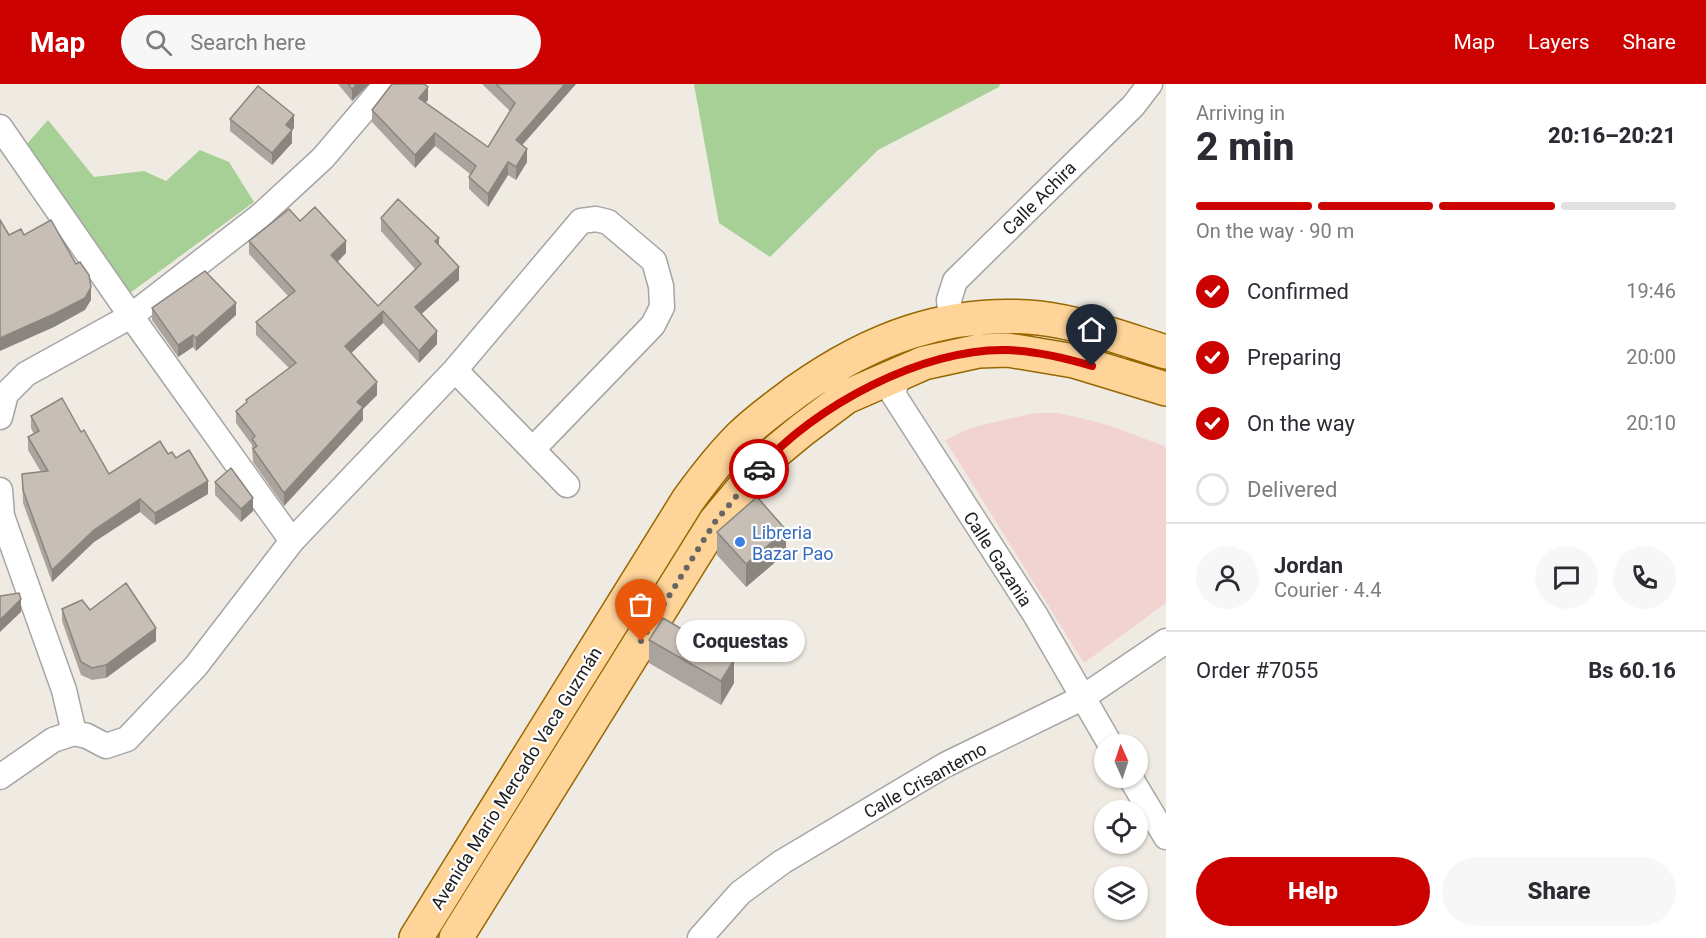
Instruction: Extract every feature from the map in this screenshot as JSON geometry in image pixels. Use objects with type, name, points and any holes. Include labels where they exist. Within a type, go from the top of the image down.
[{"type":"main road","name":"Avenida Mario Mercado Vaca Guzmán","points":[[416,938],[688,500],[711,469],[740,437],[771,410],[833,366],[915,329],[951,321],[996,316],[1040,318],[1085,327],[1166,352]]},
{"type":"main road","points":[[884,342],[899,374]]},
{"type":"main road","name":"Avenida Mario Mercado Vaca Guzmán","points":[[456,938],[715,522],[768,458],[846,397],[924,363],[980,351],[1008,350],[1074,361],[1166,389]]},
{"type":"street","points":[[0,417],[6,394],[26,374],[131,316],[260,216],[323,158],[386,84]]},
{"type":"street","name":"Calle Achira","points":[[951,321],[949,300],[955,281],[1133,106],[1150,84]]},
{"type":"street","points":[[0,127],[131,316],[292,541]]},
{"type":"street","points":[[0,777],[53,740],[74,733],[87,736],[106,746],[127,739],[196,666],[292,541],[455,370],[581,221],[596,219],[608,222],[654,261],[661,286],[662,307],[653,325],[533,449]]},
{"type":"street","points":[[455,370],[567,485]]},
{"type":"street","name":"Calle Gazania","points":[[899,374],[893,394],[1036,616],[1104,734]]},
{"type":"street","points":[[0,490],[1,517],[64,690],[74,733]]},
{"type":"street","name":"Calle Crisantemo","points":[[700,938],[740,893],[782,862],[945,765],[1082,698],[1166,641]]},
{"type":"street","points":[[1137,788],[1166,837]]},
{"type":"shaded area","points":[[1035,413],[1058,413],[1089,420],[1166,447],[1166,603],[1084,663],[945,440],[973,427]]},
{"type":"green space","points":[[694,84],[1000,84],[999,87],[878,150],[770,257],[719,223]]},
{"type":"green space","points":[[48,120],[94,177],[144,171],[166,181],[200,150],[229,162],[254,202],[130,293],[25,146]]},
{"type":"building","points":[[392,84],[424,84],[428,87],[419,98],[488,147],[515,103],[496,84],[565,84],[516,140],[527,149],[516,167],[508,162],[488,194],[469,177],[476,166],[435,133],[415,155],[372,110]]},
{"type":"building","points":[[258,86],[294,115],[286,125],[292,130],[272,153],[230,119]]},
{"type":"building","points":[[398,199],[439,238],[435,241],[459,267],[415,307],[437,331],[419,351],[383,311],[345,346],[377,382],[357,402],[363,407],[284,493],[253,449],[257,446],[252,439],[255,436],[236,411],[247,402],[246,400],[296,363],[256,322],[295,291],[249,241],[289,209],[300,221],[315,207],[346,241],[331,255],[378,306],[421,264],[381,218]]},
{"type":"building","points":[[0,220],[9,235],[21,229],[24,235],[51,220],[76,264],[80,262],[89,275],[91,287],[85,298],[0,338]]},
{"type":"building","points":[[205,271],[236,303],[196,338],[193,335],[178,345],[152,308]]},
{"type":"building","points":[[62,398],[81,432],[84,430],[109,474],[160,441],[168,454],[172,452],[176,458],[189,450],[208,481],[155,513],[140,499],[94,530],[52,570],[23,490],[22,474],[48,471],[28,437],[39,431],[31,416]]},
{"type":"building","points":[[231,468],[253,498],[241,509],[215,482]]},
{"type":"building","points":[[757,497],[786,530],[746,564],[717,532]]},
{"type":"building","points":[[126,583],[156,628],[106,665],[92,668],[81,662],[62,609],[82,600],[90,610]]},
{"type":"building","points":[[19,593],[21,599],[0,620],[0,596]]},
{"type":"building","points":[[663,618],[734,660],[721,681],[649,640]]},
{"type":"way so far","points":[[641,641],[715,522],[759,469]]},
{"type":"place","name":"Libreria Bazar Pao","points":[[740,542]]},
{"type":"place","name":"Coquestas","points":[[641,641]]},
{"type":"route","points":[[759,469],[768,458],[846,397],[924,363],[980,351],[1008,350],[1092,366]]}]
